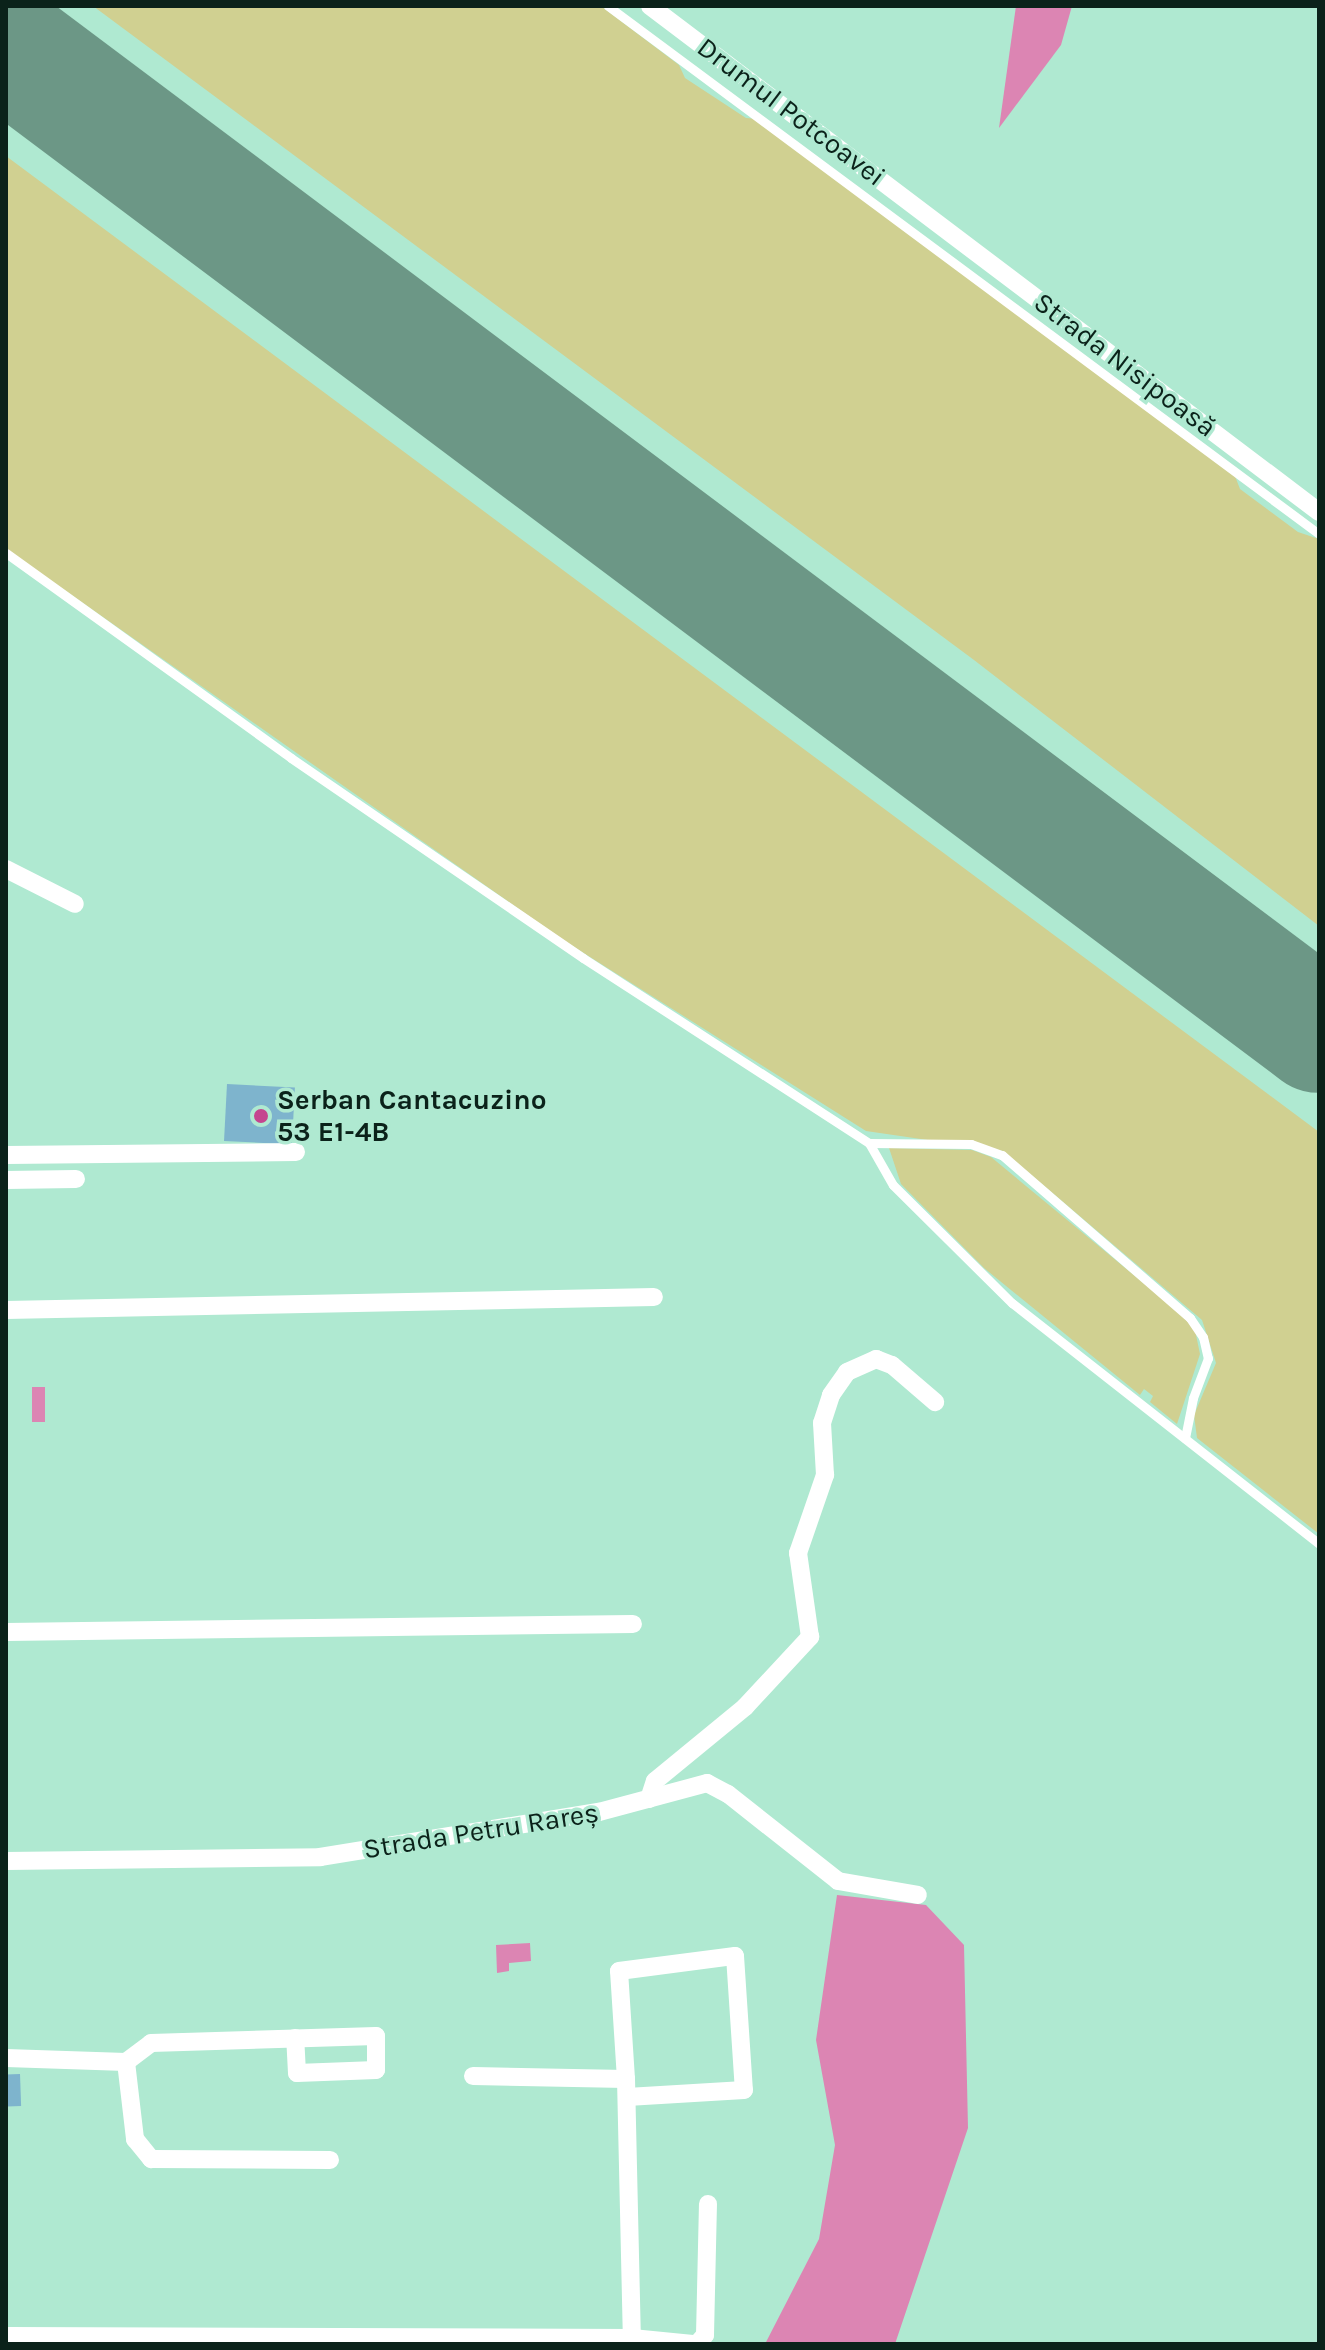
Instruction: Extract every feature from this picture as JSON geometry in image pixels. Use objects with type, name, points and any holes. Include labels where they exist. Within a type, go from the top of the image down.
[{"type":"street","name":"Drumul Potcoavei","points":[[650,6],[932,217]]},
{"type":"street","name":"Strada Nisipoasă","points":[[932,217],[1319,512]]},
{"type":"street","points":[[6,869],[75,904]]},
{"type":"street","points":[[6,1155],[296,1152]]},
{"type":"street","points":[[6,1180],[76,1179]]},
{"type":"street","points":[[6,1310],[654,1297]]},
{"type":"street","points":[[649,1799],[655,1781],[745,1707],[810,1637],[798,1553],[825,1475],[822,1423],[831,1395],[847,1372],[876,1359],[892,1365],[935,1402]]},
{"type":"street","points":[[6,1632],[633,1624]]},
{"type":"street","name":"Strada Petru Rareș","points":[[6,1861],[320,1857],[599,1812],[707,1783],[728,1794],[838,1881],[918,1895]]},
{"type":"street","points":[[473,2076],[626,2088],[744,2090],[735,1956],[619,1971],[626,2088],[632,2338]]},
{"type":"street","points":[[6,2058],[126,2062],[151,2043],[295,2038],[376,2036],[376,2070],[297,2073],[295,2038]]},
{"type":"street","points":[[126,2062],[135,2139],[151,2159],[330,2160]]},
{"type":"street","points":[[6,2336],[632,2338],[698,2343],[708,2204]]},
{"type":"lane","points":[[608,6],[1319,534]]},
{"type":"lane","points":[[6,553],[545,932],[869,1143],[893,1185],[1012,1303],[1319,1544]]},
{"type":"lane","points":[[869,1143],[971,1144],[1002,1155],[1190,1318],[1203,1337],[1208,1358],[1185,1438]]},
{"type":"green space","points":[[93,6],[601,6],[679,65],[685,78],[746,118],[758,119],[1235,476],[1240,489],[1298,532],[1319,539],[1319,926],[974,660]]},
{"type":"green space","points":[[6,156],[1319,1132],[1319,1534],[1197,1438],[1194,1415],[1216,1363],[1202,1320],[1003,1151],[866,1131],[563,940],[6,549]]},
{"type":"green space","points":[[889,1148],[972,1150],[991,1157],[1181,1314],[1195,1330],[1200,1354],[1177,1424],[1150,1402],[1153,1396],[1144,1389],[1140,1395],[984,1268],[901,1184]]},
{"type":"shaded area","points":[[1016,6],[1072,6],[1061,45],[999,128]]},
{"type":"shaded area","points":[[32,1387],[45,1387],[45,1422],[32,1422]]},
{"type":"shaded area","points":[[837,1895],[926,1905],[964,1945],[968,2128],[895,2344],[765,2344],[819,2239],[835,2145],[816,2040]]},
{"type":"shaded area","points":[[530,1943],[531,1961],[509,1963],[509,1971],[497,1973],[496,1945]]},
{"type":"building","name":"Serban Cantacuzino 53 E1-4B","points":[[227,1084],[295,1088],[292,1144],[224,1141]]},
{"type":"building","points":[[6,2074],[20,2074],[21,2106],[7,2106]]},
{"type":"runway","points":[[6,46],[1319,1031]]},
{"type":"place","name":"Serban Cantacuzino 53 E1-4B","points":[[261,1116]]}]
